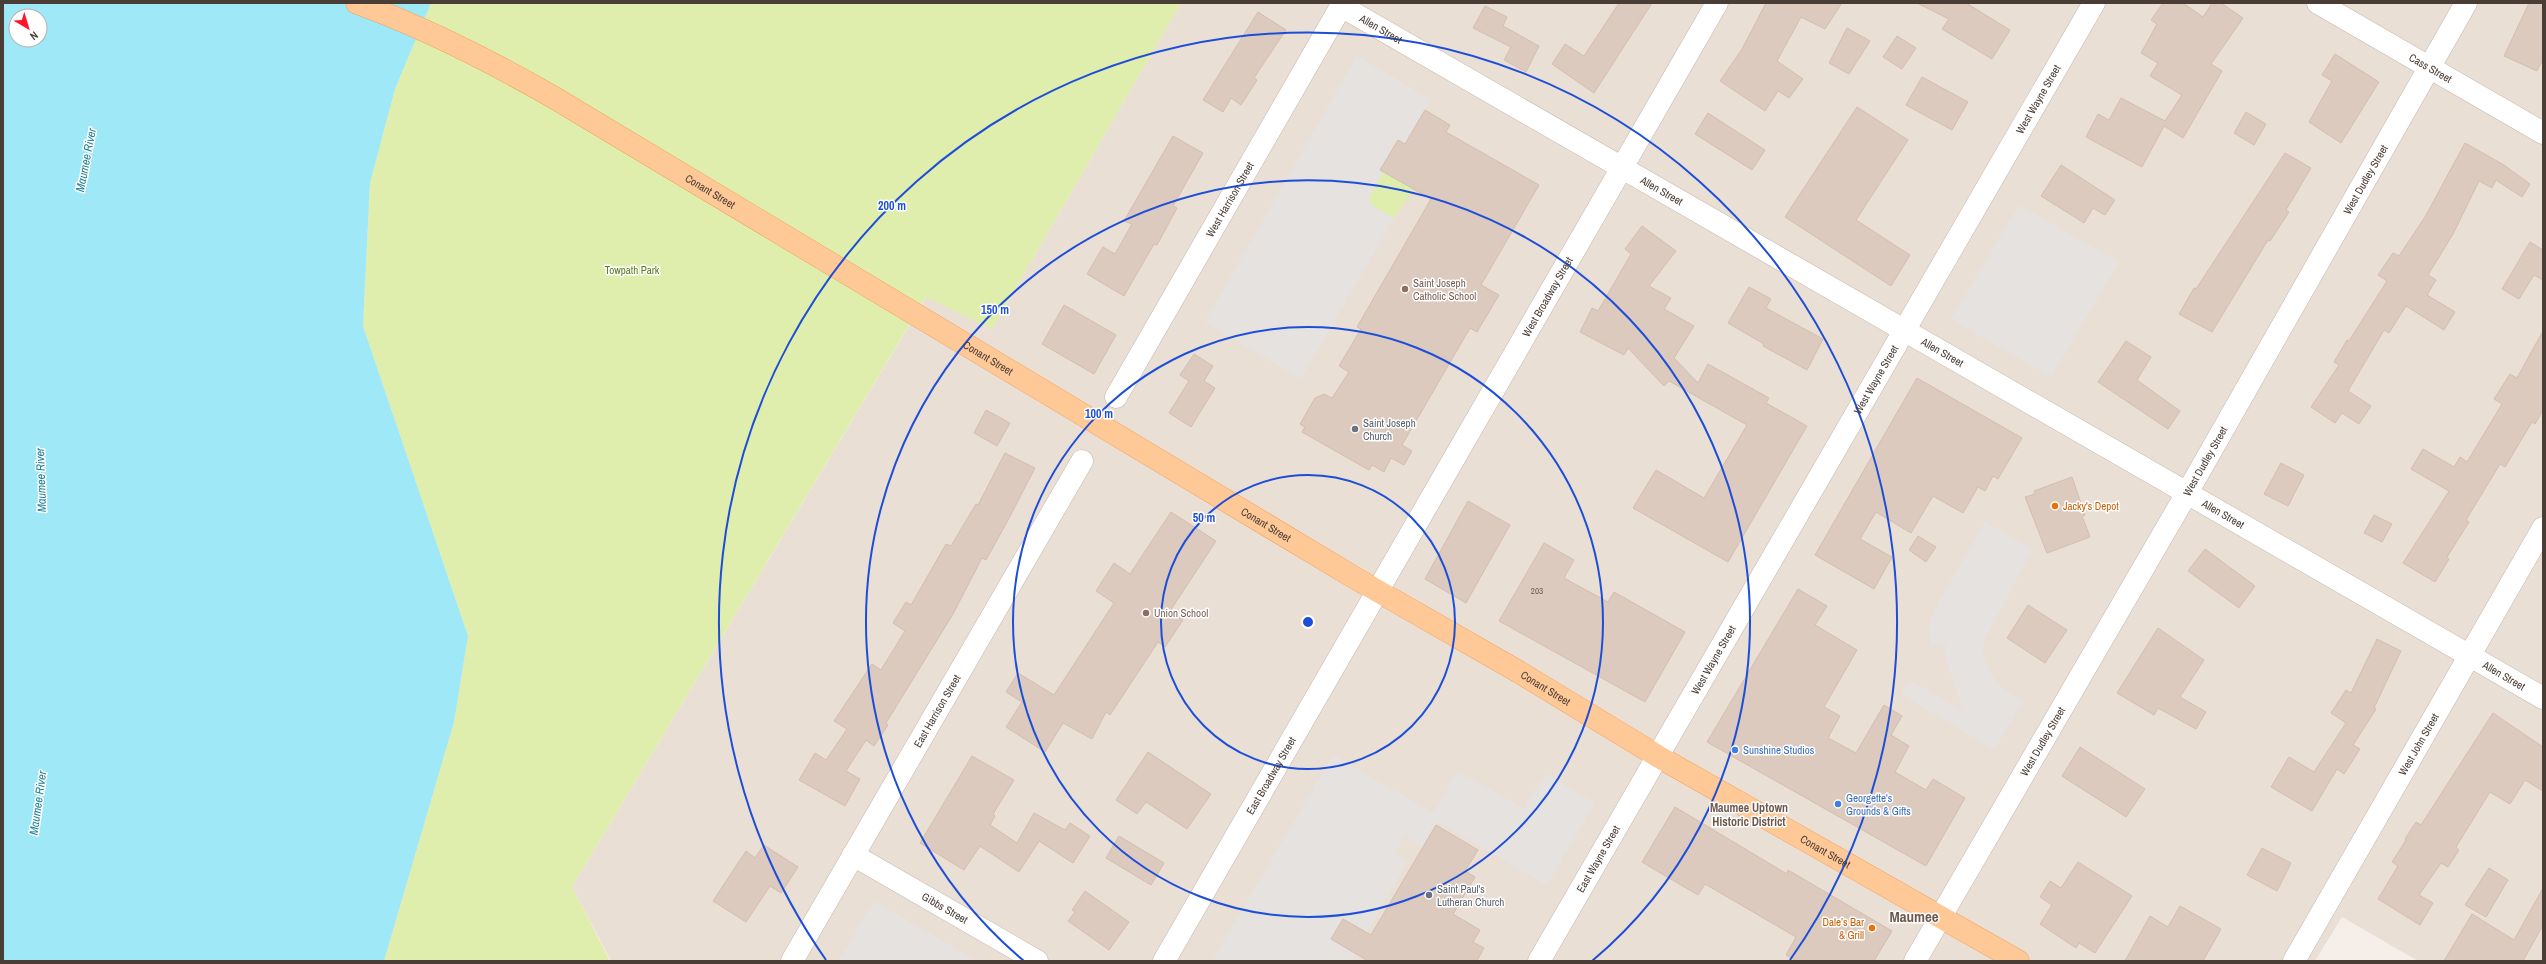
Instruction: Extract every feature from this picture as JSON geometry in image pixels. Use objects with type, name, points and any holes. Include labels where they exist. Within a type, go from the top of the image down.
[{"type":"main road","name":"Conant Street","points":[[357,3],[390,15],[460,46],[519,78],[1377,591],[1659,757],[2018,961]]},
{"type":"street","name":"West Broadway Street","points":[[1377,591],[1717,3]]},
{"type":"street","name":"West Wayne Street","points":[[1659,757],[2094,3]]},
{"type":"street","name":"Cass Street","points":[[2318,3],[2543,133]]},
{"type":"street","name":"West Dudley Street","points":[[1915,961],[2187,493],[2466,3]]},
{"type":"street","name":"Allen Street","points":[[1342,5],[2543,698]]},
{"type":"street","name":"West Harrison Street","points":[[1116,397],[1342,5]]},
{"type":"street","name":"East Harrison Street","points":[[792,961],[852,855],[1082,461]]},
{"type":"street","name":"West John Street","points":[[2294,961],[2543,528]]},
{"type":"street","name":"East Broadway Street","points":[[1164,961],[1377,591]]},
{"type":"street","name":"East Wayne Street","points":[[1539,961],[1659,757]]},
{"type":"street","name":"Gibbs Street","points":[[852,855],[1037,961]]},
{"type":"shaded area","points":[[1181,3],[2543,3],[2543,961],[2418,961],[2342,917],[2315,961],[611,961],[572,887],[927,296],[992,329]]},
{"type":"shaded area","points":[[1357,56],[1431,100],[1405,144],[1398,140],[1381,170],[1384,171],[1369,197],[1371,205],[1394,218],[1301,379],[1205,322]]},
{"type":"shaded area","points":[[2019,205],[2119,262],[2051,377],[1951,319]]},
{"type":"shaded area","points":[[1985,522],[2033,549],[1984,640],[1983,655],[1989,671],[2002,688],[2023,701],[1994,750],[1901,694],[1909,680],[1963,710],[1946,659],[1945,644],[1931,645],[1929,628],[1932,616],[1939,602]]},
{"type":"shaded area","points":[[1333,755],[1433,813],[1458,771],[1524,809],[1545,774],[1595,803],[1547,885],[1438,822],[1423,847],[1404,836],[1395,853],[1408,861],[1366,933],[1343,920],[1331,939],[1356,954],[1352,961],[1212,961]]},
{"type":"shaded area","points":[[874,901],[977,961],[839,961]]},
{"type":"green space","name":"Towpath Park","points":[[431,3],[1181,3],[992,329],[926,297],[572,887],[610,961],[384,961],[454,722],[468,636],[363,326],[370,183],[395,89]]},
{"type":"green space","points":[[1384,171],[1414,189],[1394,218],[1371,205],[1369,197]]},
{"type":"water","name":"Maumee River","points":[[3,3],[431,3],[395,89],[370,183],[363,326],[468,636],[454,722],[384,961],[3,961]]},
{"type":"building","points":[[1619,3],[1652,3],[1594,93],[1552,64],[1565,44],[1584,56]]},
{"type":"building","points":[[1766,3],[1842,3],[1825,29],[1801,17],[1777,61],[1803,79],[1789,98],[1778,91],[1765,111],[1720,81],[1742,49]]},
{"type":"building","points":[[1917,3],[1966,3],[2010,30],[1992,59],[1942,29],[1949,19]]},
{"type":"building","points":[[2163,3],[2183,3],[2203,17],[2212,3],[2221,3],[2243,18],[2211,64],[2222,71],[2183,138],[2164,126],[2142,167],[2086,137],[2098,114],[2109,120],[2121,98],[2165,121],[2182,95],[2150,76],[2158,63],[2141,53],[2157,24],[2151,20]]},
{"type":"building","points":[[2529,3],[2543,3],[2543,59],[2537,71],[2504,56]]},
{"type":"building","points":[[1485,6],[1507,17],[1503,26],[1539,46],[1526,72],[1504,60],[1511,47],[1473,28]]},
{"type":"building","points":[[1258,12],[1286,30],[1254,78],[1257,80],[1241,105],[1231,98],[1223,112],[1203,100]]},
{"type":"building","points":[[1847,28],[1870,41],[1849,74],[1829,63]]},
{"type":"building","points":[[1897,36],[1916,48],[1902,69],[1883,57]]},
{"type":"building","points":[[2335,54],[2379,82],[2341,143],[2309,122],[2332,81],[2322,75]]},
{"type":"building","points":[[1922,77],[1968,102],[1952,130],[1906,105]]},
{"type":"building","points":[[1857,107],[1908,140],[1856,220],[1910,255],[1891,286],[1785,217]]},
{"type":"building","name":"Saint Joseph Catholic School","points":[[1425,110],[1450,125],[1446,132],[1539,185],[1481,285],[1499,295],[1477,332],[1470,328],[1402,445],[1412,451],[1404,465],[1391,458],[1384,472],[1372,465],[1369,470],[1302,432],[1305,427],[1300,424],[1315,398],[1324,394],[1332,398],[1349,372],[1339,366],[1361,329],[1357,327],[1431,199],[1380,170],[1398,140],[1405,144]]},
{"type":"building","points":[[2246,112],[2266,124],[2254,145],[2234,133]]},
{"type":"building","points":[[1708,113],[1765,150],[1752,170],[1695,134]]},
{"type":"building","points":[[1173,136],[1203,153],[1173,206],[1177,208],[1157,245],[1154,244],[1124,296],[1087,274],[1103,247],[1115,254],[1132,224],[1124,221]]},
{"type":"building","points":[[2465,143],[2504,165],[2530,184],[2522,197],[2496,180],[2492,188],[2479,181],[2453,234],[2428,275],[2436,280],[2427,295],[2455,312],[2444,330],[2406,306],[2389,333],[2384,330],[2348,391],[2371,406],[2359,424],[2342,413],[2335,423],[2311,407],[2339,365],[2334,362],[2347,340],[2349,341],[2387,281],[2378,275],[2393,253],[2399,256],[2425,217]]},
{"type":"building","points":[[2285,153],[2311,168],[2286,210],[2289,212],[2270,241],[2268,240],[2212,332],[2179,314],[2194,288],[2196,289]]},
{"type":"building","points":[[2061,165],[2115,200],[2105,215],[2093,208],[2084,223],[2041,196]]},
{"type":"building","points":[[1642,226],[1676,251],[1649,286],[1671,298],[1664,309],[1694,326],[1674,358],[1698,383],[1708,364],[1769,398],[1766,403],[1807,426],[1728,562],[1633,508],[1656,470],[1704,498],[1747,425],[1669,381],[1664,386],[1628,348],[1624,355],[1580,332],[1592,308],[1598,311],[1631,254],[1625,249]]},
{"type":"building","points":[[2530,242],[2543,250],[2543,280],[2534,275],[2519,299],[2502,289]]},
{"type":"building","points":[[1749,287],[1771,299],[1766,308],[1823,339],[1807,370],[1763,346],[1764,344],[1728,323]]},
{"type":"building","points":[[1064,305],[1116,335],[1094,374],[1042,344]]},
{"type":"building","points":[[2543,331],[2543,410],[2535,424],[2532,422],[2505,467],[2500,464],[2466,520],[2469,522],[2447,557],[2449,559],[2435,582],[2403,563],[2449,491],[2411,469],[2423,449],[2454,467],[2460,457],[2467,462],[2502,404],[2494,399],[2510,374],[2517,378]]},
{"type":"building","points":[[2126,341],[2151,357],[2137,380],[2180,411],[2168,429],[2098,382]]},
{"type":"building","points":[[1194,354],[1213,366],[1204,381],[1215,388],[1191,427],[1169,413],[1189,381],[1180,375]]},
{"type":"building","points":[[1917,378],[2022,438],[1998,479],[1993,476],[1985,491],[1978,487],[1963,513],[1933,496],[1911,533],[1876,512],[1860,539],[1892,557],[1874,589],[1815,555]]},
{"type":"building","points":[[986,410],[1010,423],[997,446],[974,433]]},
{"type":"building","points":[[1005,453],[1035,468],[986,560],[982,558],[953,614],[886,723],[888,725],[874,746],[866,740],[846,771],[860,779],[845,806],[799,780],[815,753],[826,760],[847,729],[834,721],[872,664],[881,670],[905,631],[893,623],[906,602],[911,605],[946,544],[951,546],[976,504],[978,505]]},
{"type":"building","points":[[2281,463],[2304,475],[2288,506],[2264,494]]},
{"type":"building","name":"Jacky's Depot","points":[[2072,477],[2085,515],[2082,516],[2090,537],[2047,553],[2025,497],[2035,494],[2034,491]]},
{"type":"building","points":[[1468,501],[1510,525],[1466,603],[1425,579]]},
{"type":"building","points":[[1171,512],[1216,541],[1170,611],[1183,620],[1165,647],[1158,642],[1110,715],[1106,712],[1092,739],[1063,723],[1045,752],[1006,727],[1022,702],[1006,692],[1018,673],[1054,695],[1114,603],[1096,591],[1114,563],[1130,574]]},
{"type":"building","points":[[2374,515],[2392,524],[2382,542],[2364,533]]},
{"type":"building","points":[[1918,536],[1936,547],[1926,562],[1909,550]]},
{"type":"building","points":[[1544,543],[1574,560],[1564,578],[1608,602],[1614,592],[1685,632],[1645,702],[1499,621]]},
{"type":"building","points":[[2205,549],[2255,586],[2239,608],[2188,571]]},
{"type":"building","points":[[1798,589],[1827,606],[1815,625],[1857,650],[1824,707],[1840,716],[1828,738],[1856,753],[1884,705],[1902,716],[1891,735],[1909,746],[1895,772],[1926,790],[1933,779],[1965,798],[1926,866],[1707,742]]},
{"type":"building","points":[[2028,605],[2067,630],[2045,663],[2007,638]]},
{"type":"building","points":[[2158,628],[2204,660],[2180,697],[2206,712],[2196,729],[2158,708],[2154,715],[2117,693]]},
{"type":"building","points":[[2377,639],[2401,651],[2374,708],[2376,709],[2353,745],[2360,749],[2344,774],[2337,769],[2312,811],[2271,787],[2289,757],[2314,772],[2346,723],[2331,713],[2346,690],[2351,693]]},
{"type":"building","points":[[2493,713],[2543,747],[2543,791],[2525,780],[2510,804],[2490,792],[2456,847],[2459,850],[2448,867],[2441,863],[2419,895],[2433,903],[2420,925],[2378,899],[2398,866],[2392,862],[2406,840],[2405,839],[2416,822],[2421,825]]},
{"type":"building","points":[[2080,747],[2145,789],[2126,817],[2062,776]]},
{"type":"building","points":[[1148,752],[1211,794],[1187,829],[1146,802],[1137,814],[1116,800]]},
{"type":"building","points":[[972,756],[1014,780],[993,814],[995,816],[990,825],[1017,843],[1034,813],[1065,830],[1070,823],[1090,836],[1073,863],[1039,841],[1019,872],[980,846],[964,870],[920,843]]},
{"type":"building","points":[[1675,807],[1787,874],[1788,870],[1892,931],[1874,961],[1797,961],[1786,955],[1796,937],[1705,884],[1698,895],[1642,862]]},
{"type":"building","name":"Saint Paul's Lutheran Church","points":[[1436,825],[1478,850],[1465,871],[1475,877],[1453,914],[1480,930],[1473,942],[1484,948],[1477,961],[1368,961],[1331,939],[1343,919],[1371,935]]},
{"type":"building","points":[[1119,836],[1164,863],[1151,885],[1106,858]]},
{"type":"building","points":[[764,845],[798,867],[781,893],[770,886],[746,922],[713,901],[746,851],[755,858]]},
{"type":"building","points":[[2262,848],[2291,863],[2277,891],[2247,875]]},
{"type":"building","points":[[2078,862],[2132,896],[2095,953],[2079,943],[2076,948],[2040,924],[2052,905],[2040,897],[2050,881],[2061,888]]},
{"type":"building","points":[[2489,868],[2508,880],[2486,917],[2465,905]]},
{"type":"building","points":[[2543,888],[2543,925],[2523,961],[2444,961],[2472,914],[2514,940]]},
{"type":"building","points":[[1085,891],[1129,922],[1109,950],[1068,921],[1075,912],[1072,910]]},
{"type":"building","points":[[2180,906],[2221,929],[2203,961],[2125,961],[2150,916],[2168,927]]},
{"type":"place","name":"Saint Joseph Catholic School","points":[[1405,289]]},
{"type":"place","name":"Saint Joseph Church","points":[[1355,429]]},
{"type":"place","name":"Jacky's Depot","points":[[2055,506]]},
{"type":"place","name":"Union School","points":[[1146,613]]},
{"type":"place","name":"Sunshine Studios","points":[[1735,750]]},
{"type":"place","name":"Georgette's Grounds & Gifts","points":[[1838,804]]},
{"type":"place","name":"Saint Paul's Lutheran Church","points":[[1429,895]]},
{"type":"place","name":"Dale’s Bar & Grill","points":[[1872,928]]},
{"type":"district","name":"Maumee Uptown Historic District","points":[[1749,815]]},
{"type":"district","name":"Maumee","points":[[1914,916]]}]
